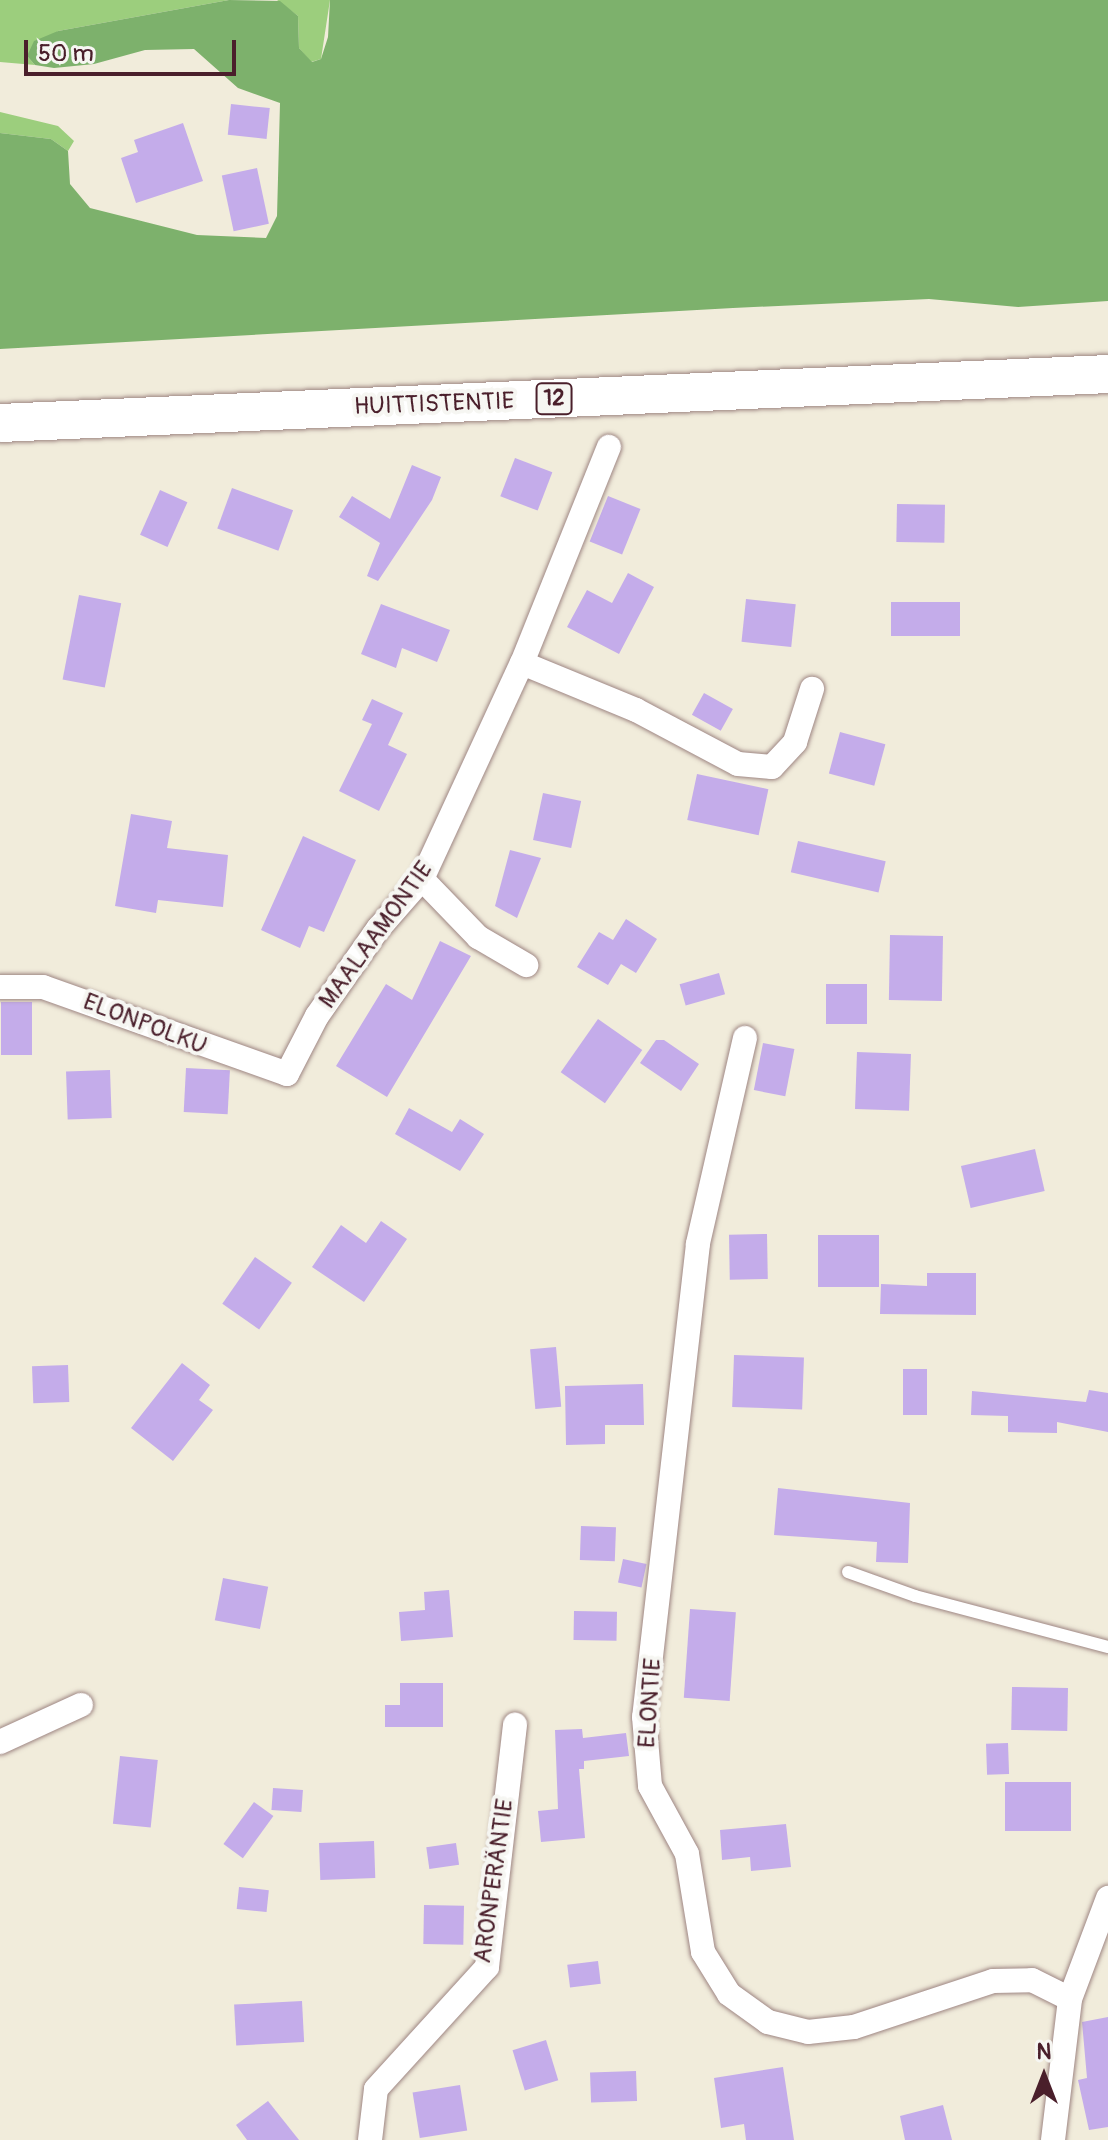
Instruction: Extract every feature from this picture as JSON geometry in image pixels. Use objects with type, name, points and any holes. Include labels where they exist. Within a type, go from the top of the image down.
[{"type":"highway","name":"HUITTISTENTIE","points":[[0,423],[1108,374]]},
{"type":"street","name":"MAALAAMONTIE","points":[[287,1074],[317,1016],[378,929],[422,879],[522,663],[609,447]]},
{"type":"street","points":[[522,663],[636,710],[738,764],[772,767],[795,742],[812,689]]},
{"type":"street","points":[[422,879],[478,937],[526,965]]},
{"type":"street","name":"ELONPOLKU","points":[[0,987],[43,987],[70,995],[287,1074]]},
{"type":"street","name":"ELONTIE","points":[[745,1038],[698,1244],[644,1717],[650,1786],[687,1854],[703,1952],[729,1994],[768,2022],[808,2032],[854,2027],[993,1981],[1032,1980],[1070,1999]]},
{"type":"street","points":[[0,1742],[81,1705]]},
{"type":"street","name":"ARONPERÄNTIE","points":[[370,2140],[376,2089],[487,1967],[515,1725]]},
{"type":"street","points":[[1053,2140],[1070,1999],[1108,1898]]},
{"type":"lane","points":[[848,1572],[915,1596],[1108,1647]]},
{"type":"green space","points":[[0,0],[229,0],[58,31],[27,56],[35,65],[0,62]]},
{"type":"green space","points":[[229,0],[280,1],[298,16],[299,48],[312,62],[321,59],[328,37],[330,0],[1108,0],[1108,301],[1018,307],[929,299],[0,349],[0,133],[51,139],[68,151],[70,184],[90,208],[197,235],[266,238],[277,216],[280,103],[238,88],[194,49],[145,50],[94,64],[54,68],[35,65],[27,56],[34,41],[58,31]]},
{"type":"green space","points":[[277,0],[330,0],[321,59],[311,62],[299,48],[298,16]]},
{"type":"green space","points":[[0,112],[58,126],[74,141],[68,151],[51,139],[0,133]]},
{"type":"building","points":[[231,104],[270,108],[267,139],[228,135]]},
{"type":"building","points":[[183,123],[203,181],[136,203],[121,158],[138,152],[134,140]]},
{"type":"building","points":[[257,168],[269,224],[234,231],[222,175]]},
{"type":"building","points":[[515,458],[552,472],[538,511],[500,496]]},
{"type":"building","points":[[412,465],[441,477],[432,500],[378,581],[367,576],[380,543],[339,517],[352,496],[390,519]]},
{"type":"building","points":[[232,488],[293,510],[278,551],[217,528]]},
{"type":"building","points":[[160,490],[187,502],[167,547],[140,535]]},
{"type":"building","points":[[608,496],[640,509],[622,555],[590,541]]},
{"type":"building","points":[[897,504],[945,505],[944,543],[896,542]]},
{"type":"building","points":[[628,573],[654,587],[619,654],[567,627],[587,590],[612,603]]},
{"type":"building","points":[[79,595],[121,603],[105,688],[63,679]]},
{"type":"building","points":[[746,599],[796,604],[791,647],[742,642]]},
{"type":"building","points":[[891,602],[960,602],[960,636],[891,636]]},
{"type":"building","points":[[381,604],[450,630],[437,662],[402,648],[396,668],[361,654]]},
{"type":"building","points":[[704,693],[733,709],[721,731],[692,715]]},
{"type":"building","points":[[372,699],[403,713],[388,745],[407,754],[379,811],[339,791],[372,724],[362,720]]},
{"type":"building","points":[[840,732],[885,744],[874,786],[829,774]]},
{"type":"building","points":[[697,774],[768,789],[759,835],[687,820]]},
{"type":"building","points":[[543,793],[581,801],[571,848],[533,840]]},
{"type":"building","points":[[131,814],[172,821],[167,848],[228,855],[223,907],[158,900],[156,913],[115,906]]},
{"type":"building","points":[[303,836],[356,860],[324,932],[309,926],[300,948],[261,930]]},
{"type":"building","points":[[798,841],[886,861],[878,892],[791,872]]},
{"type":"building","points":[[510,850],[541,858],[517,918],[495,906]]},
{"type":"building","points":[[626,919],[657,939],[636,973],[621,964],[608,985],[577,967],[599,932],[613,940]]},
{"type":"building","points":[[890,935],[943,936],[942,1001],[889,1000]]},
{"type":"building","points":[[440,941],[471,956],[387,1097],[336,1066],[386,984],[412,1000]]},
{"type":"building","points":[[719,973],[725,994],[686,1005],[680,984]]},
{"type":"building","points":[[826,984],[867,984],[867,1024],[826,1024]]},
{"type":"building","points":[[1,1002],[32,1002],[32,1055],[1,1055]]},
{"type":"building","points":[[598,1019],[642,1050],[605,1103],[561,1072]]},
{"type":"building","points":[[656,1040],[664,1040],[699,1064],[681,1091],[640,1063]]},
{"type":"building","points":[[763,1043],[794,1049],[785,1096],[754,1090]]},
{"type":"building","points":[[857,1052],[911,1054],[909,1111],[855,1109]]},
{"type":"building","points":[[186,1068],[230,1070],[228,1114],[184,1112]]},
{"type":"building","points":[[110,1070],[112,1118],[68,1120],[66,1072]]},
{"type":"building","points":[[409,1108],[452,1132],[460,1119],[484,1134],[460,1171],[395,1134]]},
{"type":"building","points":[[1035,1149],[1045,1191],[971,1208],[961,1166]]},
{"type":"building","points":[[381,1221],[407,1239],[364,1302],[312,1267],[341,1225],[366,1243]]},
{"type":"building","points":[[767,1234],[768,1279],[730,1280],[729,1235]]},
{"type":"building","points":[[818,1235],[879,1235],[879,1287],[818,1287]]},
{"type":"building","points":[[255,1257],[292,1283],[259,1330],[222,1304]]},
{"type":"building","points":[[927,1273],[976,1273],[976,1315],[880,1314],[881,1284],[927,1286]]},
{"type":"building","points":[[556,1347],[561,1407],[535,1409],[530,1349]]},
{"type":"building","points":[[734,1355],[804,1357],[802,1409],[732,1407]]},
{"type":"building","points":[[182,1363],[210,1385],[199,1400],[213,1410],[173,1461],[131,1428]]},
{"type":"building","points":[[68,1365],[69,1402],[33,1403],[32,1366]]},
{"type":"building","points":[[903,1369],[927,1369],[927,1415],[903,1415]]},
{"type":"building","points":[[643,1384],[644,1425],[605,1425],[605,1444],[566,1445],[565,1386]]},
{"type":"building","points":[[1089,1390],[1108,1393],[1108,1432],[1057,1422],[1057,1433],[1008,1432],[1008,1416],[971,1415],[972,1391],[1086,1402]]},
{"type":"building","points":[[778,1488],[910,1503],[908,1563],[876,1562],[877,1542],[774,1535]]},
{"type":"building","points":[[581,1526],[616,1527],[615,1561],[580,1560]]},
{"type":"building","points":[[623,1559],[646,1564],[641,1587],[618,1582]]},
{"type":"building","points":[[223,1578],[268,1587],[260,1629],[215,1620]]},
{"type":"building","points":[[449,1590],[453,1637],[401,1641],[399,1612],[425,1610],[424,1592]]},
{"type":"building","points":[[690,1609],[736,1612],[730,1701],[684,1698]]},
{"type":"building","points":[[574,1611],[617,1612],[616,1641],[573,1640]]},
{"type":"building","points":[[400,1683],[443,1683],[443,1727],[385,1727],[385,1705],[400,1705]]},
{"type":"building","points":[[1012,1687],[1068,1688],[1067,1731],[1011,1730]]},
{"type":"building","points":[[582,1729],[583,1738],[626,1733],[629,1756],[584,1761],[584,1769],[579,1769],[585,1838],[541,1842],[538,1811],[558,1809],[555,1730]]},
{"type":"building","points":[[1008,1743],[1009,1774],[987,1775],[986,1744]]},
{"type":"building","points":[[120,1756],[158,1760],[151,1828],[113,1824]]},
{"type":"building","points":[[1005,1782],[1071,1782],[1071,1831],[1005,1831]]},
{"type":"building","points":[[273,1788],[303,1790],[301,1812],[271,1810]]},
{"type":"building","points":[[254,1802],[273,1816],[243,1858],[223,1844]]},
{"type":"building","points":[[786,1824],[791,1867],[751,1871],[750,1857],[722,1860],[720,1830]]},
{"type":"building","points":[[374,1841],[375,1878],[320,1880],[319,1843]]},
{"type":"building","points":[[456,1843],[459,1865],[429,1869],[426,1847]]},
{"type":"building","points":[[239,1887],[269,1890],[267,1912],[237,1909]]},
{"type":"building","points":[[424,1905],[464,1906],[463,1945],[423,1944]]},
{"type":"building","points":[[598,1961],[601,1984],[570,1988],[567,1965]]},
{"type":"building","points":[[302,2001],[304,2042],[236,2046],[234,2005]]},
{"type":"building","points":[[1108,2017],[1108,2127],[1089,2130],[1078,2080],[1087,2078],[1082,2022]]},
{"type":"building","points":[[546,2040],[558,2080],[525,2090],[513,2050]]},
{"type":"building","points":[[783,2067],[794,2140],[746,2140],[744,2124],[721,2128],[714,2078]]},
{"type":"building","points":[[636,2071],[637,2101],[591,2103],[590,2073]]},
{"type":"building","points":[[460,2085],[467,2130],[420,2138],[413,2093]]},
{"type":"building","points":[[268,2101],[299,2140],[247,2140],[236,2125]]},
{"type":"building","points":[[943,2105],[952,2140],[905,2140],[900,2116]]}]
